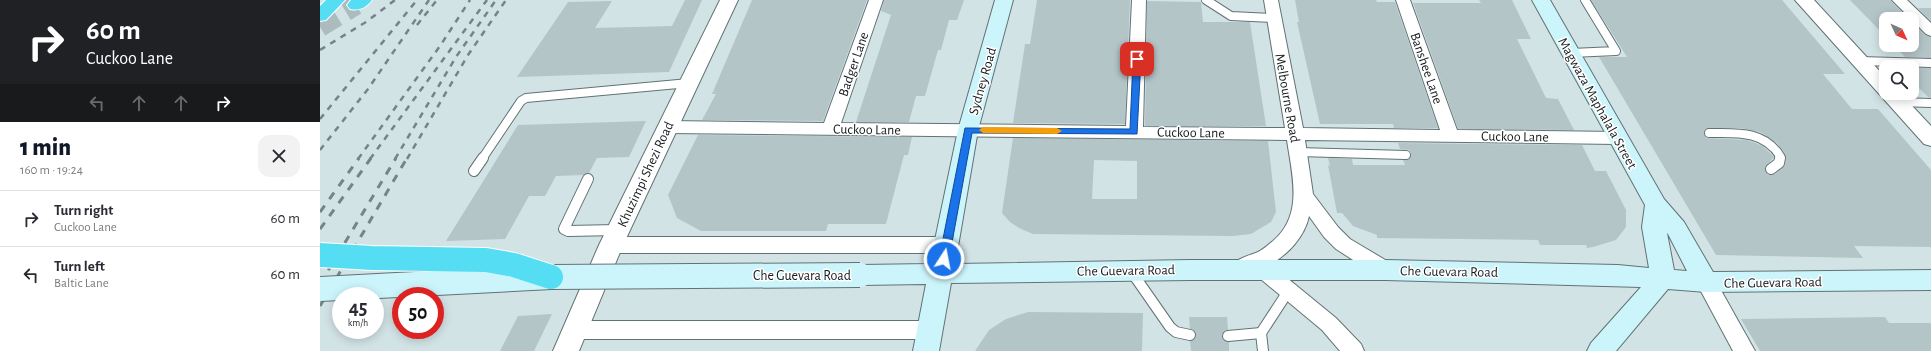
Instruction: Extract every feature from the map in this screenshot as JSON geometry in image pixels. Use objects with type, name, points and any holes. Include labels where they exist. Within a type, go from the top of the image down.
[{"type":"highway","points":[[320,16],[336,0]]},
{"type":"highway","points":[[320,254],[372,258],[486,260],[514,265],[551,277]]},
{"type":"main road","name":"Sydney Road","points":[[928,341],[968,130],[1004,0]]},
{"type":"main road","name":"Magwaza Maphalala Street","points":[[1541,0],[1656,205],[1676,228],[1706,282]]},
{"type":"main road","points":[[1600,351],[1663,278],[1654,227],[1656,205]]},
{"type":"main road","name":"Che Guevara Road","points":[[320,289],[551,277],[860,275],[1130,270],[1385,270],[1618,275],[1706,282],[1931,280]]},
{"type":"street","name":"Khuzimpi Shezi Road","points":[[566,351],[615,238],[729,0]]},
{"type":"street","name":"Badger Lane","points":[[830,129],[876,0]]},
{"type":"street","points":[[1134,132],[1138,0]]},
{"type":"street","name":"Melbourne Road","points":[[1237,270],[1268,256],[1287,240],[1298,224],[1304,196],[1295,134],[1271,0]]},
{"type":"street","name":"Banshee Lane","points":[[1403,0],[1450,135]]},
{"type":"street","points":[[1804,0],[1879,82]]},
{"type":"street","points":[[1899,0],[1931,31]]},
{"type":"street","points":[[1895,100],[1931,140]]},
{"type":"street","name":"Cuckoo Lane","points":[[668,127],[1618,138]]},
{"type":"street","name":"Melbourne Road","points":[[1304,196],[1331,232],[1343,244],[1385,270]]},
{"type":"street","points":[[615,238],[947,245]]},
{"type":"street","points":[[1264,270],[1329,324],[1353,351]]},
{"type":"street","name":"Magwaza Maphalala Street","points":[[1706,282],[1744,351]]},
{"type":"street","points":[[575,330],[928,341]]},
{"type":"lane","points":[[1206,0],[1231,16],[1274,18]]},
{"type":"lane","points":[[1571,53],[1616,51],[1586,0]]},
{"type":"lane","points":[[1860,61],[1931,63]]},
{"type":"lane","points":[[474,171],[521,101],[526,98],[689,83]]},
{"type":"lane","points":[[1916,100],[1931,103]]},
{"type":"lane","points":[[1709,133],[1739,133],[1764,139],[1772,144],[1780,156],[1779,163],[1771,169]]},
{"type":"lane","points":[[1298,152],[1406,155]]},
{"type":"lane","points":[[588,179],[564,229],[568,231],[615,238]]},
{"type":"lane","points":[[1130,270],[1170,327],[1176,332],[1190,335]]},
{"type":"lane","points":[[1263,351],[1261,333],[1288,290]]},
{"type":"lane","points":[[1228,336],[1261,333]]},
{"type":"building","points":[[685,0],[702,0],[669,72],[517,77],[568,2],[612,1],[595,28],[672,26]]},
{"type":"building","points":[[752,0],[867,0],[823,121],[702,120],[716,94],[712,94]]},
{"type":"building","points":[[884,0],[964,0],[957,20],[949,20],[941,50],[938,50],[925,96],[916,96],[909,122],[856,122],[891,15],[881,11]]},
{"type":"building","points":[[1037,0],[1130,0],[1125,124],[1013,123],[1025,44],[1030,44]]},
{"type":"building","points":[[1295,0],[1376,0],[1377,2],[1395,2],[1438,128],[1394,128],[1393,124],[1320,124],[1297,22],[1299,22]]},
{"type":"building","points":[[1479,0],[1512,0],[1531,39],[1517,39],[1546,98],[1558,99],[1574,130],[1458,129],[1413,3],[1481,3]]},
{"type":"building","points":[[1591,0],[1782,0],[1845,74],[1823,74],[1852,109],[1878,109],[1931,170],[1931,247],[1854,246],[1863,258],[1716,255],[1599,57],[1627,57]],"holes":[[[1709,128],[1740,128],[1760,132],[1777,143],[1784,153],[1786,159],[1785,165],[1775,174],[1768,175],[1765,167],[1774,157],[1763,146],[1747,140],[1707,138],[1704,133]]]},
{"type":"building","points":[[1850,0],[1890,0],[1902,12],[1879,12],[1879,30]]},
{"type":"building","points":[[1147,1],[1201,2],[1203,22],[1250,22],[1266,126],[1145,126]]},
{"type":"building","points":[[1918,8],[1931,8],[1931,21]]},
{"type":"building","points":[[1919,29],[1925,35],[1931,37],[1931,58],[1905,57],[1900,52],[1919,52]]},
{"type":"building","points":[[1919,68],[1931,68],[1931,98],[1919,88]]},
{"type":"building","points":[[646,121],[629,157],[597,158],[589,173],[584,175],[556,176],[545,196],[529,196],[505,239],[446,241],[518,125]]},
{"type":"building","points":[[698,135],[912,137],[908,155],[904,155],[886,224],[828,224],[826,231],[701,231],[677,218],[668,195]]},
{"type":"building","points":[[1013,138],[1268,141],[1276,212],[1271,222],[1251,234],[1233,236],[1033,234],[1010,222],[1002,213]],"holes":[[[1094,160],[1137,161],[1137,199],[1092,199]]]},
{"type":"building","points":[[1398,143],[1582,145],[1595,171],[1606,171],[1626,210],[1626,227],[1616,240],[1587,248],[1586,245],[1540,245],[1538,240],[1377,238],[1377,235],[1353,226],[1342,213],[1337,213],[1328,158],[1352,159],[1353,165],[1405,165],[1403,160],[1410,158],[1411,153],[1409,150],[1400,149]]},
{"type":"building","points":[[1028,312],[1143,313],[1142,351],[975,351],[989,330],[1006,319]]},
{"type":"building","points":[[552,314],[534,351],[500,351],[518,316]]},
{"type":"building","points":[[1189,317],[1227,317],[1228,330],[1224,331],[1222,336],[1223,340],[1229,342],[1229,351],[1191,351],[1190,341],[1196,336],[1194,331],[1190,329]]},
{"type":"building","points":[[1885,317],[1889,323],[1931,323],[1931,351],[1760,351],[1741,319]]},
{"type":"tunnel","points":[[320,27],[356,5]]},
{"type":"railway","points":[[320,50],[366,22],[395,0]]},
{"type":"railway","points":[[320,119],[417,0]]},
{"type":"railway","points":[[320,150],[368,89],[429,0]]},
{"type":"railway","points":[[417,25],[437,0]]},
{"type":"railway","points":[[358,159],[440,46],[470,0]]},
{"type":"railway","points":[[370,159],[487,0]]},
{"type":"railway","points":[[395,159],[456,57],[496,0]]},
{"type":"railway","points":[[407,159],[468,55],[506,0]]},
{"type":"railway","points":[[320,212],[359,158]]},
{"type":"railway","points":[[320,229],[371,158]]},
{"type":"railway","points":[[320,284],[396,158]]},
{"type":"railway","points":[[320,306],[407,158]]},
{"type":"slow traffic","points":[[983,130],[1057,131]]},
{"type":"route","points":[[944,259],[968,130],[1134,132],[1137,59]]}]
